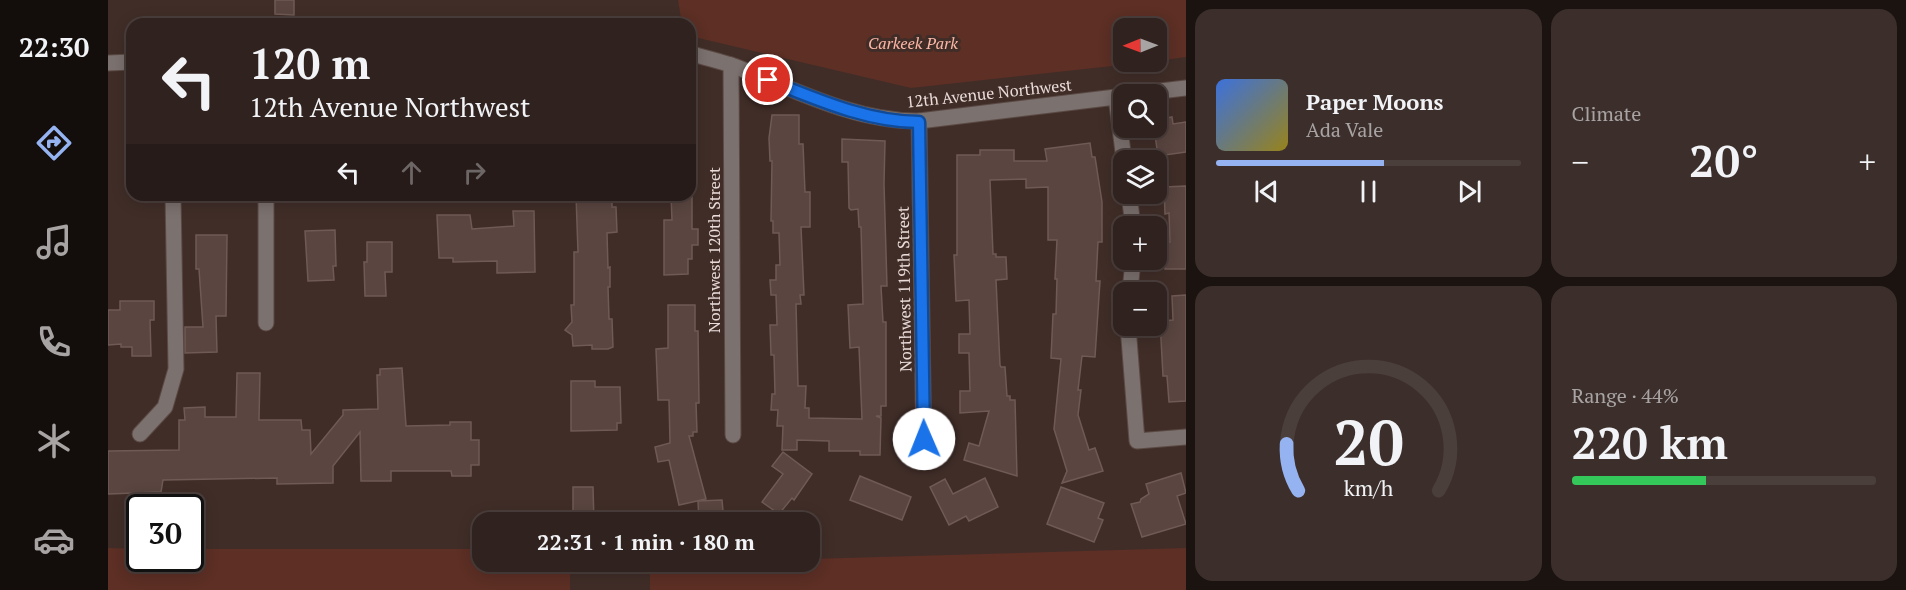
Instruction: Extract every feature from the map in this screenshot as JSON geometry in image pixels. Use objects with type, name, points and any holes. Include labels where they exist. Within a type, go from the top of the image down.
[{"type":"street","name":"12th Avenue Northwest","points":[[696,55],[731,65],[852,111],[898,122],[919,122],[1113,97]]},
{"type":"street","points":[[108,63],[126,62]]},
{"type":"street","name":"Northwest 120th Street","points":[[731,65],[733,435]]},
{"type":"street","points":[[1167,90],[1186,88]]},
{"type":"street","name":"Northwest 119th Street","points":[[919,122],[924,455]]},
{"type":"street","points":[[140,434],[165,407],[176,369],[172,201]]},
{"type":"street","points":[[266,201],[266,323]]},
{"type":"street","points":[[1129,336],[1137,441],[1186,436]]},
{"type":"green space","name":"Carkeek Park","points":[[678,0],[1186,0],[1186,57],[1167,60],[1167,18],[1113,18],[1113,66],[911,88],[696,37],[696,18],[681,18]]},
{"type":"green space","points":[[108,548],[126,549],[126,572],[204,572],[204,549],[472,549],[472,572],[570,572],[570,590],[108,590]]},
{"type":"green space","points":[[1186,548],[1186,590],[650,590],[650,572],[820,572],[820,559]]},
{"type":"building","points":[[275,0],[294,0],[294,15],[275,14]]},
{"type":"building","points":[[772,115],[799,115],[799,144],[803,144],[805,192],[810,192],[810,227],[801,227],[804,295],[800,295],[801,304],[796,304],[798,386],[806,386],[805,408],[809,408],[809,418],[862,419],[859,347],[850,348],[848,305],[863,304],[861,227],[859,227],[858,209],[849,208],[848,162],[842,162],[842,139],[885,141],[887,286],[881,286],[883,322],[886,322],[886,406],[881,406],[881,416],[876,416],[881,418],[880,455],[860,455],[860,451],[829,451],[829,441],[797,440],[797,450],[782,450],[783,426],[777,426],[778,410],[771,410],[772,394],[775,394],[774,355],[771,355],[770,325],[777,325],[776,295],[771,295],[770,280],[776,280],[776,265],[780,265],[779,233],[773,233],[773,221],[771,221],[772,161],[770,161],[769,138]]},
{"type":"building","points":[[1172,117],[1173,124],[1186,122],[1186,152],[1167,155],[1167,150],[1157,150],[1155,138],[1167,138],[1167,118]]},
{"type":"building","points":[[1090,143],[1092,157],[1095,157],[1102,202],[1102,242],[1098,242],[1096,281],[1100,281],[1095,357],[1082,356],[1078,415],[1089,450],[1095,448],[1103,471],[1062,483],[1067,471],[1054,429],[1061,359],[1051,358],[1053,314],[1056,314],[1057,240],[1048,240],[1048,187],[1026,188],[1026,179],[990,180],[993,254],[996,254],[996,257],[1006,257],[1007,279],[996,280],[1000,365],[1005,367],[1007,396],[1010,396],[1010,400],[1015,400],[1017,476],[964,460],[969,443],[979,446],[989,411],[960,413],[960,391],[970,391],[969,353],[959,353],[959,334],[970,334],[969,300],[956,301],[954,255],[957,255],[957,155],[980,155],[980,150],[1014,150],[1014,161],[1047,161],[1045,149]]},
{"type":"building","points":[[1186,186],[1186,269],[1167,269],[1167,242],[1170,242],[1169,213],[1165,214],[1167,187]]},
{"type":"building","points":[[576,201],[612,201],[612,207],[616,207],[617,232],[607,233],[608,268],[610,267],[609,319],[612,319],[613,347],[608,349],[592,349],[592,345],[573,346],[572,335],[565,330],[572,322],[574,252],[578,252]]},
{"type":"building","points":[[671,201],[692,201],[692,229],[698,229],[698,245],[692,245],[692,259],[688,259],[688,274],[664,275],[664,220],[672,220]]},
{"type":"building","points":[[513,211],[534,211],[535,272],[497,273],[497,261],[453,262],[453,258],[439,258],[437,215],[470,215],[472,229],[514,226]]},
{"type":"building","points":[[335,230],[334,280],[308,281],[305,231]]},
{"type":"building","points":[[196,235],[227,235],[226,316],[216,316],[217,352],[185,353],[185,327],[203,327],[199,269],[196,269]]},
{"type":"building","points":[[367,242],[392,242],[392,272],[385,272],[386,296],[365,296],[364,262],[367,262]]},
{"type":"building","points":[[1186,295],[1186,401],[1169,402],[1167,376],[1163,376],[1161,336],[1167,336],[1167,320],[1173,320],[1172,296]]},
{"type":"building","points":[[120,301],[154,301],[154,320],[150,320],[151,356],[132,356],[132,347],[121,347],[121,344],[108,345],[108,310],[120,310]]},
{"type":"building","points":[[668,305],[695,305],[695,331],[698,331],[697,432],[689,436],[706,499],[679,505],[669,460],[658,462],[655,447],[670,443],[669,400],[658,400],[656,349],[668,348]]},
{"type":"building","points":[[402,368],[406,426],[471,422],[471,440],[479,440],[479,465],[471,465],[471,476],[452,476],[451,471],[391,471],[391,481],[361,481],[360,432],[333,466],[333,483],[277,484],[277,478],[163,480],[161,492],[108,494],[108,451],[179,450],[179,420],[185,420],[184,408],[205,407],[205,417],[236,417],[237,373],[260,373],[259,420],[301,420],[302,430],[310,430],[311,454],[343,415],[343,410],[378,409],[377,375],[380,375],[380,369]]},
{"type":"building","points":[[571,381],[595,381],[595,387],[620,387],[621,423],[617,423],[617,430],[571,431]]},
{"type":"building","points":[[783,452],[812,474],[794,500],[792,498],[781,512],[776,512],[762,502],[783,474],[772,466]]},
{"type":"building","points":[[1181,473],[1186,493],[1177,496],[1186,524],[1142,537],[1131,504],[1140,502],[1149,494],[1146,484]]},
{"type":"building","points":[[860,476],[911,497],[902,520],[850,500]]},
{"type":"building","points":[[985,478],[998,507],[969,521],[966,516],[949,525],[930,487],[945,479],[953,494]]},
{"type":"building","points":[[573,487],[593,487],[594,512],[573,512]]},
{"type":"building","points":[[1061,487],[1104,503],[1098,518],[1103,520],[1094,542],[1047,524]]},
{"type":"building","points":[[722,500],[723,512],[699,512],[698,501]]},
{"type":"route","points":[[768,80],[852,111],[898,122],[919,122],[924,439]]}]
